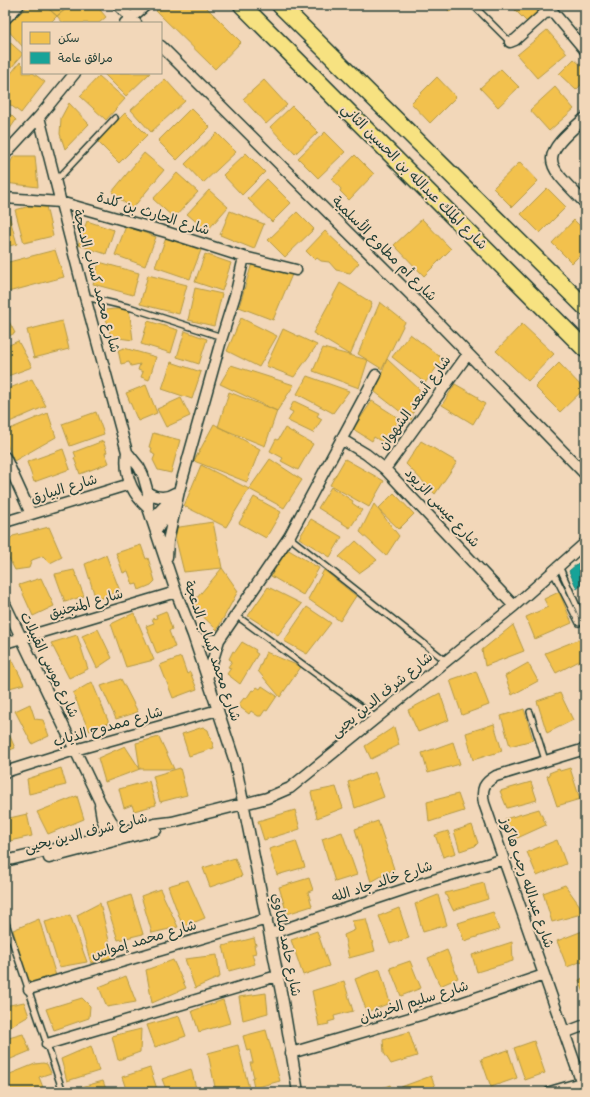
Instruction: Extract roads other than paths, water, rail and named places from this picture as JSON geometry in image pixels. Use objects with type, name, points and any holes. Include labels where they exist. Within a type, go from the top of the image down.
[{"type":"highway","name":"شارع الملك عبدالله بن الحسين الثاني","points":[[242,5],[585,349]]},
{"type":"highway","name":"شارع الملك عبدالله بن الحسين الثاني","points":[[280,5],[585,307]]},
{"type":"street","points":[[5,19],[19,5]]},
{"type":"street","points":[[118,5],[130,21],[146,5]]},
{"type":"street","points":[[510,42],[545,13],[553,12],[585,50]]},
{"type":"street","name":"شارع أم مطاوع الأسلمية","points":[[162,47],[406,290],[585,474]]},
{"type":"street","points":[[5,154],[39,117],[74,74]]},
{"type":"street","name":"شارع محمد كساب الدعجة","points":[[39,117],[54,182],[127,452],[126,468],[130,484],[138,497],[148,508]]},
{"type":"street","points":[[585,118],[560,142],[551,156],[552,166],[556,172],[585,203]]},
{"type":"street","name":"شارع الحارث بن كلدة","points":[[5,198],[60,202],[166,232],[244,257],[296,270]]},
{"type":"street","points":[[166,562],[168,541],[179,491],[222,336],[236,292],[244,257]]},
{"type":"street","name":"شارع أسعد الشهوان","points":[[385,469],[468,354]]},
{"type":"street","points":[[208,679],[219,640],[237,616],[289,537],[376,375]]},
{"type":"street","name":"شارع عيسى الزيود","points":[[342,439],[366,454],[385,469],[514,606]]},
{"type":"street","name":"شارع محمد كساب الدعجة","points":[[127,452],[143,475],[148,493],[148,508],[176,592],[208,679],[235,762],[244,804]]},
{"type":"street","points":[[5,457],[31,514]]},
{"type":"street","name":"شارع البيارق","points":[[5,522],[130,484]]},
{"type":"street","points":[[148,493],[160,498],[167,497],[179,491]]},
{"type":"street","points":[[152,519],[179,491]]},
{"type":"street","points":[[156,531],[171,509],[179,491]]},
{"type":"street","name":"شارع شرف الدين يحيى","points":[[5,861],[87,841],[113,838],[132,829],[172,822],[244,804],[279,794],[290,788],[514,606],[585,543]]},
{"type":"street","name":"شارع المنجنيق","points":[[5,643],[176,592]]},
{"type":"street","name":"شارع موسى القبيلات","points":[[5,604],[100,802],[113,838]]},
{"type":"street","points":[[192,635],[202,640],[219,640]]},
{"type":"street","name":"شارع ممدوح الذياب","points":[[5,772],[75,750],[218,710]]},
{"type":"street","name":"شارع عبدالله رجب هاكوز","points":[[583,1087],[484,803],[482,791],[489,780],[496,776],[585,749]]},
{"type":"street","name":"شارع حامد ملكاوي","points":[[244,804],[283,1002],[298,1092]]},
{"type":"street","points":[[87,841],[105,817],[132,829]]},
{"type":"street","name":"شارع شرف الدين يحيى","points":[[5,867],[113,838],[162,828],[172,822]]},
{"type":"street","name":"شارع خالد جاد الله","points":[[270,934],[420,884],[504,859]]},
{"type":"street","name":"شارع محمد إمواس","points":[[29,989],[267,919]]},
{"type":"street","name":"شارع سليم الخرشان","points":[[291,1053],[461,1003],[544,975]]},
{"type":"street","points":[[47,1044],[278,976]]},
{"type":"street","points":[[564,1033],[585,1025]]},
{"type":"street","points":[[550,1092],[583,1087]]},
{"type":"lane","points":[[475,7],[510,42]]},
{"type":"lane","points":[[54,182],[115,118]]},
{"type":"lane","points":[[85,297],[132,308],[222,336]]},
{"type":"lane","points":[[289,537],[446,662]]},
{"type":"lane","points":[[556,569],[579,623]]},
{"type":"lane","points":[[556,569],[585,624]]},
{"type":"lane","points":[[237,616],[376,718]]},
{"type":"lane","points":[[530,712],[545,760]]},
{"type":"lane","points":[[5,920],[63,1092]]}]
